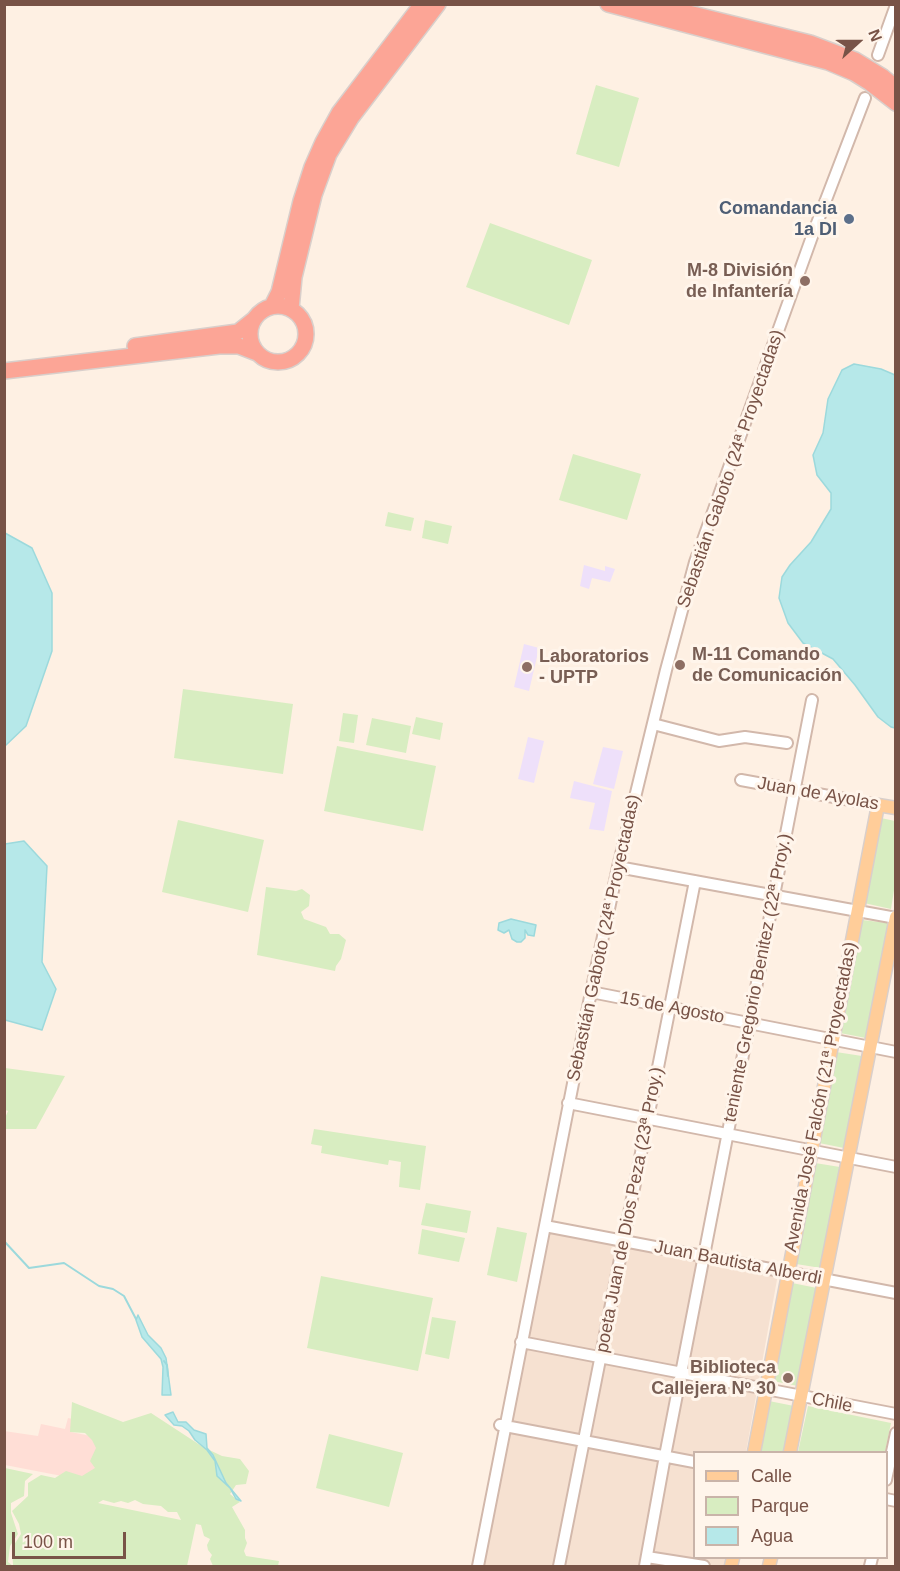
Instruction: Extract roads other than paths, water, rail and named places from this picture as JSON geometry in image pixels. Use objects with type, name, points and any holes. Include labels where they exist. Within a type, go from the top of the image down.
[{"type":"highway","points":[[272,306],[279,292],[301,201],[323,142],[339,113],[422,4]]},
{"type":"highway","points":[[291,309],[294,277],[314,195],[330,154],[351,118],[438,4]]},
{"type":"highway","points":[[608,4],[828,62],[854,73],[896,104]]},
{"type":"highway","points":[[652,4],[810,43],[855,60],[896,88]]},
{"type":"highway","points":[[4,361],[238,332],[264,309],[272,306],[285,306],[291,309],[298,314],[306,330],[306,339],[297,355],[281,362],[264,359],[257,353],[239,346],[219,346],[4,371]]},
{"type":"highway","points":[[253,320],[250,337],[257,353]]},
{"type":"main road","name":"Juan de Ayolas","points":[[878,805],[896,808]]},
{"type":"main road","name":"Avenida José Falcón (21ª Proyectadas)","points":[[753,1451],[878,805]]},
{"type":"main road","name":"Avenida José Falcón (21ª Proyectadas)","points":[[790,1451],[895,918]]},
{"type":"street","points":[[896,5],[878,55],[881,66],[896,88]]},
{"type":"street","points":[[855,60],[867,60],[878,55]]},
{"type":"street","points":[[828,62],[857,82],[865,98],[883,98],[896,104]]},
{"type":"street","name":"Sebastián Gaboto (24ª Proyectadas)","points":[[545,1226],[568,1103],[618,867],[695,562],[814,231],[865,98]]},
{"type":"street","name":"teniente Gregorio Benitez (22ª Proy.)","points":[[646,1562],[812,700]]},
{"type":"street","points":[[653,724],[719,741],[745,737],[787,743]]},
{"type":"street","name":"Juan de Ayolas","points":[[741,780],[878,805]]},
{"type":"street","points":[[618,867],[895,918]]},
{"type":"street","name":"poeta Juan de Dios Peza (23ª Proy.)","points":[[559,1566],[695,881]]},
{"type":"street","name":"15 de Agosto","points":[[591,992],[896,1052]]},
{"type":"street","points":[[568,1103],[896,1167]]},
{"type":"street","points":[[478,1566],[486,1509],[503,1425],[521,1353],[520,1345],[545,1226]]},
{"type":"street","name":"Juan Bautista Alberdi","points":[[545,1226],[896,1293]]},
{"type":"street","name":"Chile","points":[[520,1345],[896,1414]]},
{"type":"street","points":[[503,1425],[693,1462]]},
{"type":"street","points":[[888,1471],[896,1433]]},
{"type":"street","points":[[470,1566],[486,1509]]},
{"type":"street","points":[[646,1562],[704,1566]]},
{"type":"water","points":[[854,364],[881,369],[895,375],[895,728],[878,717],[833,659],[803,643],[788,623],[779,598],[782,577],[811,542],[831,509],[831,493],[817,475],[813,455],[823,433],[828,399],[842,370]]},
{"type":"water","points":[[5,533],[32,548],[52,593],[52,651],[26,726],[5,746]]},
{"type":"water","points":[[24,841],[47,866],[42,962],[56,989],[42,1030],[5,1020],[5,844]]},
{"type":"water","points":[[511,919],[536,925],[534,936],[528,935],[525,930],[525,938],[517,942],[512,939],[509,930],[504,933],[498,930],[499,923]]},
{"type":"water","points":[[138,1315],[148,1335],[161,1348],[166,1358],[171,1395],[162,1395],[161,1359],[142,1337],[136,1320]]},
{"type":"water","points":[[173,1412],[178,1422],[186,1422],[194,1430],[206,1434],[207,1448],[213,1455],[226,1483],[241,1501],[236,1499],[230,1488],[217,1476],[215,1461],[207,1450],[195,1440],[189,1431],[182,1426],[174,1425],[165,1415]]},
{"type":"waterway","points":[[4,1241],[29,1268],[64,1263],[99,1286],[113,1289],[124,1296],[136,1319]]},
{"type":"waterway","points":[[164,1361],[167,1365],[168,1376]]},
{"type":"place","name":"Comandancia 1a DI","points":[[849,219]]},
{"type":"place","name":"M-8 División de Infantería","points":[[805,281]]},
{"type":"place","name":"M-11 Comando de Comunicación","points":[[680,665]]},
{"type":"place","name":"Laboratorios - UPTP","points":[[527,667]]},
{"type":"place","name":"Biblioteca Callejera Nº 30","points":[[788,1378]]}]
